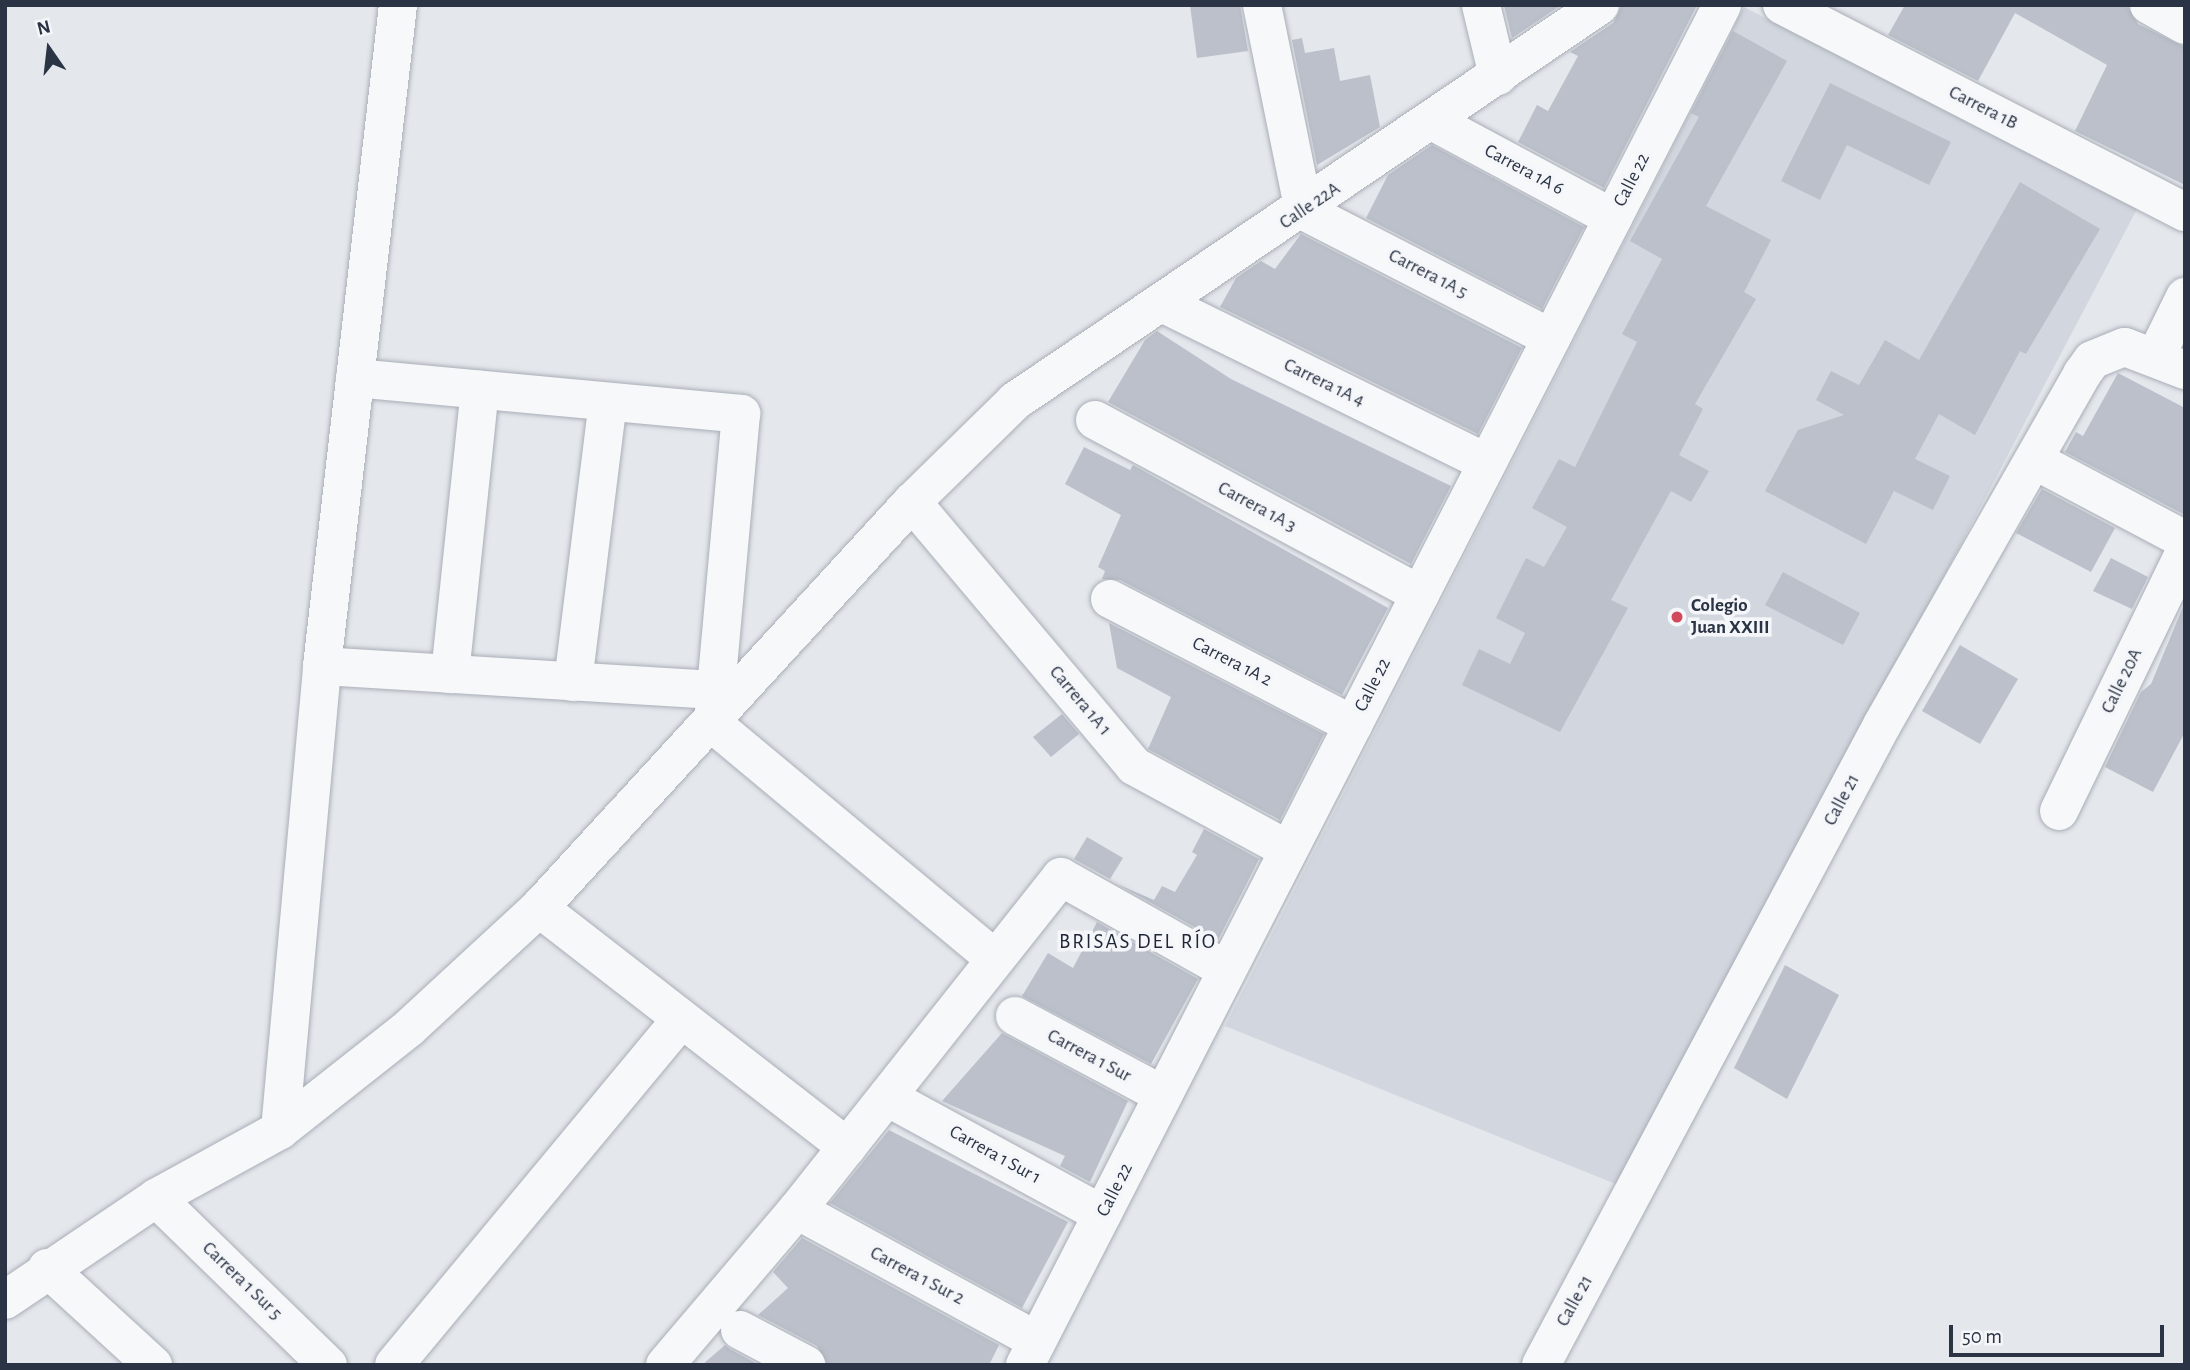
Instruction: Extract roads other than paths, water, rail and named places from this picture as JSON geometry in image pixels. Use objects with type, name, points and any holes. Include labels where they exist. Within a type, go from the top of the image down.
[{"type":"street","points":[[280,1130],[322,666],[398,5]]},
{"type":"street","points":[[1262,5],[1304,211]]},
{"type":"street","points":[[1481,5],[1498,76]]},
{"type":"street","name":"Calle 22A","points":[[5,1300],[47,1268],[156,1198],[280,1130],[410,1028],[539,908],[714,707],[912,502],[1015,401],[1304,211],[1600,5]]},
{"type":"street","name":"Calle 22","points":[[1031,1353],[1722,5]]},
{"type":"street","name":"Carrera 1B","points":[[1782,5],[2185,212]]},
{"type":"street","points":[[2149,5],[2185,24]]},
{"type":"street","name":"Carrera 1A 6","points":[[1434,122],[1613,218]]},
{"type":"street","name":"Carrera 1A 5","points":[[1304,211],[1551,338]]},
{"type":"street","name":"Calle 21","points":[[1541,1365],[1882,725],[2092,360],[2125,348],[2170,363],[2184,300]]},
{"type":"street","name":"Carrera 1A 4","points":[[1162,303],[1487,463]]},
{"type":"street","points":[[355,378],[741,414],[714,707]]},
{"type":"street","points":[[450,674],[480,390]]},
{"type":"street","points":[[573,681],[608,402]]},
{"type":"street","name":"Carrera 1A 3","points":[[1095,420],[1420,594]]},
{"type":"street","points":[[2034,460],[2185,540]]},
{"type":"street","name":"Carrera 1A 1","points":[[912,502],[1134,766],[1289,850]]},
{"type":"street","name":"Calle 20A","points":[[2059,811],[2185,551]]},
{"type":"street","name":"Carrera 1A 2","points":[[1110,599],[1353,725]]},
{"type":"street","points":[[322,666],[573,681],[714,707],[995,959]]},
{"type":"street","points":[[665,1365],[797,1210],[1061,877],[1227,970]]},
{"type":"street","points":[[539,908],[847,1147]]},
{"type":"street","name":"Carrera 1 Sur","points":[[1016,1016],[1163,1095]]},
{"type":"street","points":[[394,1365],[681,1019]]},
{"type":"street","name":"Carrera 1 Sur 1","points":[[887,1097],[1102,1214]]},
{"type":"street","name":"Carrera 1 Sur 5","points":[[156,1198],[328,1365]]},
{"type":"street","name":"Carrera 1 Sur 2","points":[[797,1210],[1031,1353]]},
{"type":"street","points":[[47,1268],[153,1365]]},
{"type":"street","points":[[740,1330],[806,1365]]},
{"type":"place","name":"Colegio Juan XXIII","points":[[1677,617]]},
{"type":"district","name":"BRISAS DEL RÍO","points":[[1138,942]]}]
